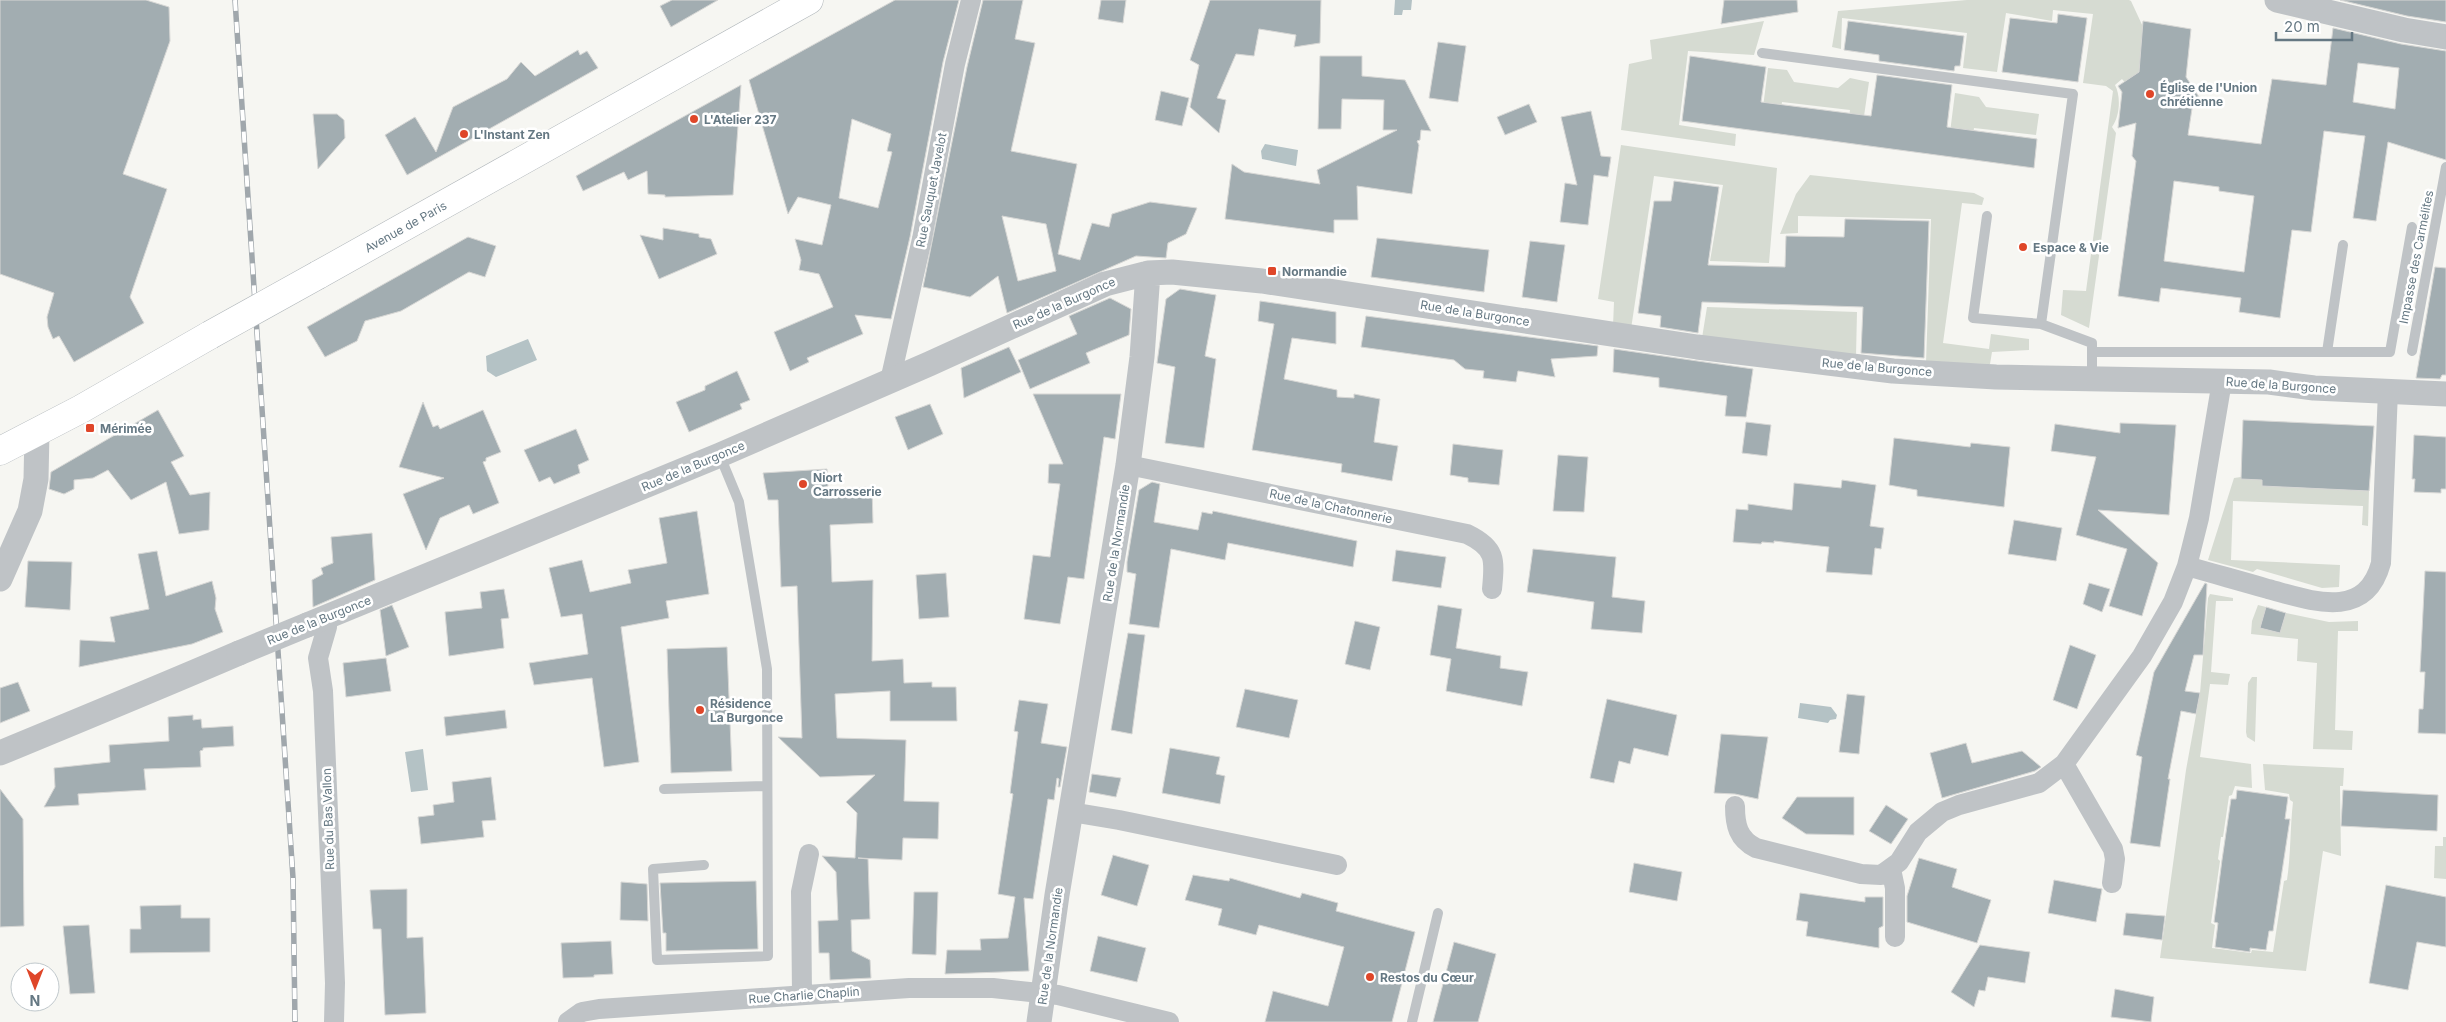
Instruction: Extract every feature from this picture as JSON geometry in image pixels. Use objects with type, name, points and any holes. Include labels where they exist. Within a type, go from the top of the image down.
[{"type":"main road","name":"Avenue de Paris","points":[[0,451],[808,0]]},
{"type":"street","name":"Rue Sauquet Javelot","points":[[890,381],[922,239],[955,64],[971,0]]},
{"type":"street","points":[[2277,0],[2404,30],[2446,37]]},
{"type":"street","name":"Rue de la Burgonce","points":[[0,753],[720,455],[1105,284],[1124,277],[1148,273],[1172,272],[1262,281],[1697,347],[1842,365],[1996,377],[2269,382],[2314,388],[2446,394]]},
{"type":"street","name":"Rue de la Normandie","points":[[1039,1022],[1071,812],[1128,465],[1142,357],[1148,273]]},
{"type":"street","points":[[1735,806],[1737,830],[1746,843],[1756,848],[1861,874],[1881,875],[1891,870],[1899,862],[1918,832],[1942,812],[1959,805],[2039,783],[2064,764],[2156,633],[2173,602],[2187,566],[2199,518],[2222,381]]},
{"type":"street","points":[[2187,566],[2317,601],[2341,602],[2365,592],[2377,577],[2381,564],[2388,392]]},
{"type":"street","points":[[0,579],[30,511],[36,479],[37,432]]},
{"type":"street","name":"Rue de la Chatonnerie","points":[[1128,465],[1467,534],[1480,541],[1490,550],[1495,564],[1492,589]]},
{"type":"street","name":"Rue du Bas Vallon","points":[[317,622],[327,627],[318,658],[324,721],[335,982],[334,1022]]},
{"type":"street","points":[[2064,764],[2113,849],[2115,859],[2112,883]]},
{"type":"street","points":[[1071,812],[1337,865]]},
{"type":"street","points":[[802,995],[801,892],[809,854]]},
{"type":"street","points":[[1891,870],[1895,888],[1896,937]]},
{"type":"street","name":"Rue Charlie Chaplin","points":[[568,1022],[582,1012],[599,1009],[910,988],[992,988],[1043,993],[1169,1022]]},
{"type":"lane","points":[[1762,53],[2073,94],[2041,324]]},
{"type":"lane","name":"Impasse des Carmélites","points":[[2412,351],[2446,167]]},
{"type":"lane","points":[[1987,216],[1973,318],[2041,324],[2092,343],[2092,380]]},
{"type":"lane","points":[[2092,352],[2390,352],[2412,227]]},
{"type":"lane","points":[[2327,352],[2343,246]]},
{"type":"lane","points":[[704,865],[654,869],[657,960],[768,956],[767,669],[739,502],[720,455]]},
{"type":"lane","points":[[664,789],[767,786]]},
{"type":"lane","points":[[1412,1022],[1438,913]]},
{"type":"shaded area","points":[[1395,0],[1412,0],[1411,10],[1403,10],[1402,15],[1394,15]]},
{"type":"shaded area","points":[[1967,0],[2129,0],[2144,29],[2137,87],[2128,86],[2122,79],[2115,85],[2119,106],[2117,117],[2112,127],[2116,133],[2089,328],[2061,315],[2063,290],[2086,291],[2113,91],[2106,86],[2083,83],[2093,14],[2053,10],[2052,21],[2006,13],[1997,72],[1963,68],[1967,33],[1842,18],[1841,49],[1832,47],[1838,11]]},
{"type":"shaded area","points":[[1764,21],[1754,55],[1688,51],[1679,125],[1736,134],[1735,146],[1621,130],[1629,64],[1652,59],[1650,40]]},
{"type":"shaded area","points":[[1768,68],[1787,70],[1794,82],[1838,88],[1850,78],[1869,82],[1863,123],[1846,142],[1850,110],[1782,102],[1778,133],[1760,131]]},
{"type":"shaded area","points":[[1955,93],[1979,97],[1986,107],[2039,114],[2036,135],[1974,128],[1970,158],[1947,156]]},
{"type":"shaded area","points":[[1265,144],[1298,150],[1296,166],[1262,159],[1261,151]]},
{"type":"shaded area","points":[[1621,145],[1777,168],[1769,263],[1710,261],[1723,185],[1654,176],[1631,329],[1613,326],[1614,302],[1598,299]]},
{"type":"shaded area","points":[[1810,175],[1974,193],[1984,198],[1982,205],[1962,203],[1943,343],[1989,349],[1991,334],[2029,339],[2029,350],[1992,352],[1990,364],[1926,363],[1931,219],[1798,216],[1798,233],[1780,234],[1796,194]]},
{"type":"shaded area","points":[[1707,307],[1857,312],[1856,356],[1702,338]]},
{"type":"shaded area","points":[[528,339],[537,360],[496,377],[487,371],[486,356]]},
{"type":"shaded area","points":[[2241,477],[2241,479],[2262,480],[2262,486],[2369,491],[2368,526],[2362,525],[2363,506],[2233,501],[2231,560],[2340,565],[2339,587],[2322,588],[2257,569],[2253,572],[2208,560],[2234,478]]},
{"type":"shaded area","points":[[2210,594],[2233,598],[2233,601],[2216,601],[2211,672],[2230,674],[2228,685],[2210,684],[2200,757],[2251,764],[2252,788],[2235,786],[2232,795],[2229,796],[2218,859],[2220,861],[2211,923],[2215,925],[2212,948],[2251,953],[2252,950],[2273,952],[2284,881],[2287,880],[2293,802],[2290,800],[2289,794],[2265,790],[2263,764],[2344,768],[2343,786],[2340,786],[2341,856],[2323,851],[2306,971],[2160,958],[2186,770],[2200,693],[2208,598]]},
{"type":"shaded area","points":[[2258,605],[2266,607],[2260,628],[2280,633],[2286,613],[2329,622],[2358,621],[2358,631],[2338,631],[2335,730],[2353,731],[2352,750],[2313,749],[2317,663],[2297,661],[2298,639],[2251,634],[2252,621]]},
{"type":"shaded area","points":[[2252,677],[2257,677],[2255,742],[2247,737],[2246,732],[2248,683]]},
{"type":"shaded area","points":[[1800,703],[1831,707],[1837,715],[1836,719],[1830,720],[1828,723],[1798,718]]},
{"type":"shaded area","points":[[423,749],[428,790],[411,792],[405,752]]},
{"type":"shaded area","points":[[2443,837],[2446,837],[2446,879],[2434,878],[2435,846],[2443,846]]},
{"type":"building","points":[[0,0],[146,0],[169,7],[170,41],[123,174],[167,189],[130,297],[144,323],[74,362],[59,336],[53,339],[48,327],[47,317],[54,293],[0,274]]},
{"type":"building","points":[[672,0],[718,0],[671,27],[660,6]]},
{"type":"building","points":[[895,0],[959,0],[943,62],[910,237],[891,319],[855,315],[863,334],[807,358],[809,362],[790,371],[774,332],[833,307],[819,274],[799,270],[801,260],[795,239],[822,245],[831,205],[798,197],[788,214],[749,80]],"holes":[[[852,119],[891,134],[887,151],[892,152],[878,208],[839,198]]]},
{"type":"building","points":[[983,0],[1023,0],[1015,39],[1035,43],[1011,151],[1077,164],[1058,254],[1080,260],[1092,223],[1109,227],[1112,214],[1150,202],[1197,208],[1186,234],[1168,243],[1166,258],[1136,256],[1007,313],[998,276],[970,297],[923,287],[967,67]],"holes":[[[1002,216],[1046,224],[1056,271],[1018,281]]]},
{"type":"building","points":[[1101,0],[1126,0],[1123,23],[1098,19]]},
{"type":"building","points":[[1210,0],[1321,0],[1320,43],[1294,47],[1296,35],[1259,29],[1254,56],[1236,54],[1217,98],[1226,100],[1219,133],[1190,107],[1199,65],[1190,60]]},
{"type":"building","points":[[1724,0],[1797,0],[1798,12],[1721,24]]},
{"type":"building","points":[[2340,0],[2446,0],[2446,22],[2407,16]]},
{"type":"building","points":[[2058,14],[2087,18],[2078,82],[2002,72],[2010,18],[2057,23]]},
{"type":"building","points":[[1848,21],[1964,36],[1960,66],[1955,66],[1954,71],[1879,61],[1879,55],[1844,50]]},
{"type":"building","points":[[2143,21],[2191,29],[2186,77],[2199,97],[2193,102],[2188,135],[2261,144],[2272,79],[2326,85],[2333,28],[2401,44],[2446,51],[2446,160],[2388,142],[2376,221],[2353,218],[2365,136],[2324,131],[2311,232],[2292,230],[2280,318],[2239,312],[2241,298],[2161,288],[2159,302],[2118,296],[2136,161],[2132,156],[2136,123],[2118,128],[2122,92],[2118,86],[2139,72]],"holes":[[[2358,63],[2399,68],[2395,109],[2353,102]],[[2174,181],[2219,187],[2219,191],[2254,196],[2244,272],[2164,261]]]},
{"type":"building","points":[[1438,42],[1466,46],[1458,102],[1429,98]]},
{"type":"building","points":[[578,50],[580,55],[587,51],[598,68],[407,175],[385,135],[415,117],[436,152],[453,107],[507,79],[521,62],[535,76]]},
{"type":"building","points":[[1320,56],[1362,56],[1362,76],[1405,80],[1431,131],[1421,130],[1420,140],[1417,141],[1419,145],[1412,194],[1357,186],[1358,220],[1334,220],[1334,233],[1225,219],[1232,164],[1244,172],[1320,184],[1317,170],[1397,130],[1383,130],[1384,100],[1342,99],[1341,129],[1318,129]]},
{"type":"building","points":[[1690,56],[1766,67],[1761,102],[1871,116],[1877,75],[1952,85],[1947,127],[2037,139],[2034,168],[1682,121]]},
{"type":"building","points":[[741,85],[733,195],[665,197],[665,195],[648,194],[647,171],[628,180],[624,172],[583,191],[576,176]]},
{"type":"building","points":[[1161,91],[1189,98],[1182,126],[1155,120]]},
{"type":"building","points":[[1529,104],[1537,122],[1505,135],[1497,117]]},
{"type":"building","points":[[1591,111],[1601,156],[1611,157],[1608,177],[1594,175],[1588,225],[1560,222],[1565,183],[1577,185],[1561,117]]},
{"type":"building","points":[[313,114],[337,114],[344,120],[345,138],[318,169]]},
{"type":"building","points":[[1674,181],[1719,187],[1708,265],[1785,267],[1786,236],[1844,237],[1845,219],[1929,221],[1924,358],[1861,353],[1863,307],[1702,302],[1698,333],[1660,327],[1661,316],[1638,313],[1654,201],[1671,201]]},
{"type":"building","points":[[2426,202],[2432,203],[2428,228],[2421,227]]},
{"type":"building","points":[[663,228],[699,234],[699,237],[711,239],[717,254],[659,279],[640,235],[663,240]]},
{"type":"building","points":[[468,237],[496,246],[485,277],[469,272],[401,311],[365,321],[357,341],[325,357],[307,327]]},
{"type":"building","points":[[1377,238],[1489,250],[1484,292],[1371,277]]},
{"type":"building","points":[[1530,241],[1565,245],[1557,302],[1522,297]]},
{"type":"building","points":[[2435,267],[2446,268],[2446,375],[2442,375],[2440,379],[2416,378]]},
{"type":"building","points":[[1180,289],[1216,295],[1205,356],[1216,359],[1204,448],[1165,443],[1175,367],[1157,363],[1166,299]]},
{"type":"building","points":[[1110,298],[1131,309],[1129,335],[1086,353],[1090,363],[1030,389],[1018,360],[1077,334],[1069,316]]},
{"type":"building","points":[[1260,301],[1336,312],[1336,344],[1292,338],[1284,379],[1337,390],[1337,397],[1354,398],[1354,394],[1380,399],[1374,442],[1398,446],[1392,481],[1341,472],[1342,464],[1252,450],[1274,324],[1258,321]]},
{"type":"building","points":[[1366,316],[1598,346],[1597,356],[1551,359],[1555,377],[1518,371],[1516,382],[1483,378],[1484,371],[1465,369],[1454,360],[1361,347]]},
{"type":"building","points":[[1009,347],[1021,372],[964,398],[961,368]]},
{"type":"building","points":[[1614,349],[1753,369],[1746,417],[1725,416],[1727,396],[1659,387],[1659,378],[1613,372]]},
{"type":"building","points":[[737,371],[750,400],[740,404],[742,409],[689,432],[676,402],[705,390],[705,386]]},
{"type":"building","points":[[1033,394],[1121,394],[1115,439],[1104,437],[1084,579],[1068,577],[1060,624],[1024,619],[1033,555],[1050,557],[1060,484],[1048,483],[1049,464],[1063,464]]},
{"type":"building","points":[[423,402],[433,427],[438,425],[440,429],[483,410],[501,452],[486,458],[486,461],[483,462],[499,503],[473,514],[469,505],[440,518],[426,550],[403,494],[444,478],[399,467]]},
{"type":"building","points":[[930,404],[943,434],[908,450],[895,417]]},
{"type":"building","points":[[158,410],[184,456],[171,462],[190,495],[210,492],[209,530],[179,534],[166,482],[131,500],[108,470],[93,478],[74,480],[74,489],[64,494],[49,489],[51,472]]},
{"type":"building","points":[[2243,420],[2374,426],[2369,491],[2262,486],[2262,480],[2241,479]]},
{"type":"building","points":[[1746,422],[1771,425],[1767,456],[1742,453]]},
{"type":"building","points":[[2120,423],[2176,425],[2169,515],[2098,510],[2158,563],[2142,616],[2109,606],[2127,549],[2076,535],[2096,457],[2051,451],[2055,424],[2120,433]]},
{"type":"building","points":[[576,429],[589,460],[578,465],[580,473],[554,484],[550,477],[539,482],[524,450]]},
{"type":"building","points":[[2414,435],[2446,437],[2446,489],[2441,489],[2441,493],[2414,492],[2415,479],[2412,479]]},
{"type":"building","points":[[1894,438],[1970,447],[1971,443],[2010,447],[2004,507],[1917,496],[1917,490],[1889,485]]},
{"type":"building","points":[[1453,444],[1503,450],[1499,485],[1468,482],[1468,478],[1450,475]]},
{"type":"building","points":[[1558,455],[1588,457],[1584,512],[1553,511]]},
{"type":"building","points":[[827,469],[828,486],[823,489],[872,487],[873,523],[830,525],[832,582],[873,580],[872,661],[903,659],[904,683],[932,682],[932,687],[956,687],[957,721],[890,721],[890,691],[835,694],[837,738],[906,740],[904,801],[939,802],[938,839],[903,838],[902,860],[858,858],[868,859],[870,919],[851,920],[852,951],[870,960],[871,978],[830,980],[829,953],[819,953],[818,921],[838,920],[836,872],[822,856],[855,858],[857,813],[846,802],[875,775],[820,777],[778,737],[802,738],[797,586],[781,587],[778,500],[768,500],[763,473]]},
{"type":"building","points":[[1842,480],[1876,485],[1870,526],[1884,528],[1881,549],[1875,548],[1872,575],[1826,572],[1829,547],[1774,541],[1774,543],[1762,542],[1761,544],[1733,542],[1736,509],[1748,510],[1748,504],[1792,510],[1794,483],[1841,488]]},
{"type":"building","points":[[1152,482],[1160,484],[1154,522],[1198,530],[1202,512],[1212,514],[1213,511],[1357,541],[1353,567],[1228,543],[1225,560],[1171,549],[1159,628],[1129,624],[1136,574],[1127,572],[1127,562],[1139,490]]},
{"type":"building","points":[[697,511],[709,594],[666,601],[669,618],[621,627],[639,762],[604,767],[592,678],[534,685],[529,663],[588,654],[582,614],[561,617],[549,568],[582,560],[590,592],[631,583],[628,570],[667,563],[659,518]]},
{"type":"building","points":[[2014,520],[2062,528],[2056,561],[2008,554]]},
{"type":"building","points":[[372,533],[375,580],[313,607],[312,580],[323,574],[321,568],[333,563],[331,537]]},
{"type":"building","points":[[1533,549],[1616,557],[1612,597],[1645,601],[1642,633],[1591,629],[1594,602],[1527,592]]},
{"type":"building","points":[[1396,550],[1446,557],[1441,588],[1392,581]]},
{"type":"building","points":[[157,551],[166,596],[212,581],[216,598],[215,609],[223,632],[192,644],[79,667],[80,640],[115,642],[110,617],[149,609],[138,554]]},
{"type":"building","points":[[28,561],[72,562],[70,610],[25,607]]},
{"type":"building","points":[[2425,571],[2446,572],[2446,734],[2418,733],[2419,709],[2423,709],[2425,672],[2420,672]]},
{"type":"building","points":[[946,573],[949,617],[919,619],[916,575]]},
{"type":"building","points":[[2089,583],[2110,589],[2102,612],[2083,604]]},
{"type":"building","points":[[2205,583],[2207,584],[2203,655],[2194,655],[2185,691],[2200,693],[2196,714],[2181,711],[2168,779],[2170,779],[2160,847],[2130,843],[2142,757],[2136,755],[2154,672]]},
{"type":"building","points":[[504,589],[509,618],[501,619],[504,648],[449,656],[445,612],[482,608],[480,592]]},
{"type":"building","points":[[392,605],[409,647],[386,656],[380,610]]},
{"type":"building","points":[[1438,605],[1462,609],[1456,648],[1501,656],[1500,668],[1528,672],[1522,706],[1446,691],[1451,659],[1430,655]]},
{"type":"building","points":[[2266,607],[2286,613],[2280,633],[2260,628]]},
{"type":"building","points":[[1355,621],[1380,627],[1370,670],[1345,664]]},
{"type":"building","points":[[1128,633],[1145,635],[1132,734],[1111,730]]},
{"type":"building","points":[[2070,645],[2096,655],[2077,709],[2053,700]]},
{"type":"building","name":"Résidence La Burgonce","points":[[727,647],[732,771],[671,773],[667,649]]},
{"type":"building","points":[[386,658],[391,691],[346,697],[343,663]]},
{"type":"building","points":[[18,682],[30,711],[0,723],[0,688]]},
{"type":"building","points":[[1245,689],[1298,700],[1289,738],[1236,727]]},
{"type":"building","points":[[1847,694],[1865,696],[1859,754],[1839,752]]},
{"type":"building","points":[[1607,699],[1677,715],[1668,756],[1634,748],[1630,764],[1619,761],[1614,783],[1590,778]]},
{"type":"building","points":[[1019,700],[1048,704],[1041,743],[1067,747],[1060,787],[1058,787],[1059,779],[1057,778],[1054,800],[1048,799],[1033,899],[1024,898],[1029,971],[945,974],[947,950],[981,950],[980,939],[1008,938],[1015,897],[998,894],[1013,794],[1010,793],[1018,732],[1014,731]]},
{"type":"building","points":[[505,710],[507,728],[446,736],[444,717]]},
{"type":"building","points":[[193,715],[193,720],[201,719],[202,728],[233,726],[234,746],[203,748],[200,751],[201,767],[144,769],[146,790],[78,794],[79,805],[44,807],[55,787],[54,768],[110,762],[109,745],[169,741],[168,717]]},
{"type":"building","points":[[1721,734],[1768,737],[1758,799],[1735,794],[1714,793]]},
{"type":"building","points":[[1966,743],[1972,763],[2022,751],[2041,767],[2035,771],[1942,798],[1930,753]]},
{"type":"building","points":[[1170,748],[1220,757],[1216,774],[1225,776],[1220,804],[1162,793]]},
{"type":"building","points":[[1092,774],[1121,778],[1116,797],[1089,792]]},
{"type":"building","points":[[491,777],[496,820],[482,821],[484,837],[421,844],[418,817],[434,815],[433,805],[454,802],[452,782]]},
{"type":"building","points":[[0,789],[23,819],[24,926],[0,927]]},
{"type":"building","points":[[2237,790],[2288,797],[2285,819],[2290,819],[2273,931],[2269,931],[2266,950],[2250,948],[2250,952],[2215,947],[2218,923],[2214,922],[2222,860],[2231,799],[2236,799]]},
{"type":"building","points":[[2343,790],[2438,795],[2437,831],[2341,826]]},
{"type":"building","points":[[1797,797],[1854,797],[1854,835],[1806,834],[1782,818]]},
{"type":"building","points":[[1886,805],[1908,819],[1891,844],[1869,831]]},
{"type":"building","points":[[1113,855],[1149,865],[1137,906],[1101,895]]},
{"type":"building","points":[[1919,858],[1957,869],[1952,887],[1991,900],[1977,943],[1907,922],[1907,896]]},
{"type":"building","points":[[1634,863],[1682,872],[1677,901],[1629,892]]},
{"type":"building","points":[[1193,875],[1229,881],[1230,878],[1300,898],[1302,893],[1338,903],[1336,911],[1415,932],[1392,1022],[1265,1022],[1273,991],[1328,1006],[1344,947],[1259,925],[1256,935],[1218,925],[1222,909],[1185,900]]},
{"type":"building","points":[[2054,880],[2102,889],[2096,922],[2048,913]]},
{"type":"building","points":[[756,881],[758,949],[666,951],[666,933],[663,933],[660,883]]},
{"type":"building","points":[[621,882],[647,884],[648,921],[620,920]]},
{"type":"building","points":[[2386,885],[2446,897],[2446,947],[2417,942],[2408,990],[2369,983]]},
{"type":"building","points":[[407,889],[407,938],[423,937],[426,1013],[385,1015],[381,929],[373,929],[370,890]]},
{"type":"building","points":[[914,892],[938,892],[936,955],[912,954]]},
{"type":"building","points":[[1800,893],[1865,902],[1865,897],[1883,897],[1883,926],[1879,928],[1879,948],[1806,936],[1808,922],[1796,920]]},
{"type":"building","points":[[181,905],[181,918],[210,918],[210,952],[130,953],[130,929],[141,929],[140,906]]},
{"type":"building","points":[[2126,913],[2165,916],[2162,940],[2123,935]]},
{"type":"building","points":[[89,925],[95,993],[70,994],[63,926]]},
{"type":"building","points":[[1098,936],[1146,948],[1137,982],[1090,971]]},
{"type":"building","points":[[611,941],[613,974],[563,978],[561,943]]},
{"type":"building","points":[[1454,942],[1496,954],[1478,1022],[1433,1022]]},
{"type":"building","points":[[1980,945],[2030,952],[2025,983],[1988,977],[1985,991],[1979,990],[1974,1007],[1951,992]]},
{"type":"building","points":[[2115,989],[2154,997],[2151,1022],[2111,1017]]},
{"type":"railway","points":[[235,0],[293,878],[295,1022]]},
{"type":"place","name":"Église de l'Union chrétienne","points":[[2150,94]]},
{"type":"place","name":"L'Atelier 237","points":[[694,119]]},
{"type":"place","name":"L'Instant Zen","points":[[464,134]]},
{"type":"place","name":"Espace & Vie","points":[[2023,247]]},
{"type":"place","name":"Normandie","points":[[1272,271]]},
{"type":"place","name":"Mérimée","points":[[90,428]]},
{"type":"place","name":"Niort Carrosserie","points":[[803,484]]},
{"type":"place","name":"Résidence La Burgonce","points":[[700,710]]},
{"type":"place","name":"Restos du Cœur","points":[[1370,977]]}]
